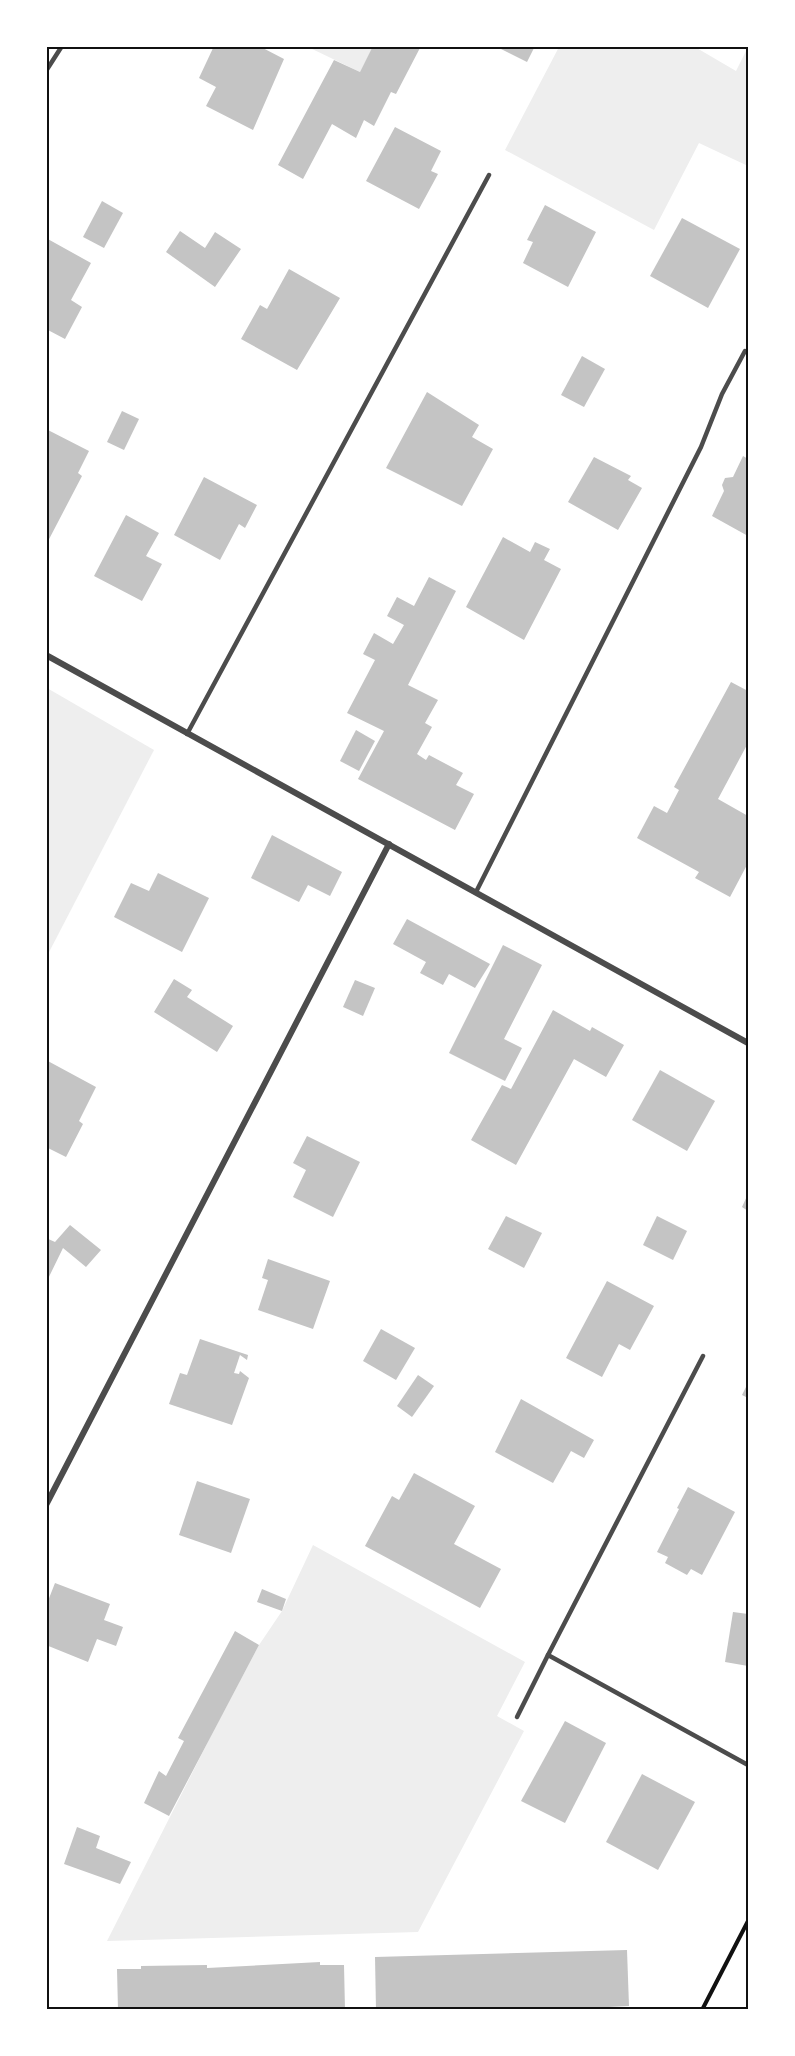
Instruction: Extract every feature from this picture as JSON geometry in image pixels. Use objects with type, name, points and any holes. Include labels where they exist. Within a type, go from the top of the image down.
[{"type":"street","points":[[46,655],[748,1043]]},
{"type":"street","points":[[46,1506],[389,844]]},
{"type":"lane","points":[[46,71],[62,46]]},
{"type":"lane","points":[[187,734],[489,175]]},
{"type":"lane","points":[[476,892],[701,447],[723,394],[745,351]]},
{"type":"lane","points":[[517,1718],[703,1356]]},
{"type":"lane","points":[[548,1655],[748,1765]]},
{"type":"path","points":[[702,2010],[748,1921]]},
{"type":"shaded area","points":[[308,47],[373,47],[360,72]]},
{"type":"shaded area","points":[[559,47],[695,47],[736,71],[748,47],[748,166],[699,143],[654,230],[505,150]]},
{"type":"shaded area","points":[[47,688],[154,750],[47,956]]},
{"type":"shaded area","points":[[313,1545],[525,1662],[497,1716],[524,1731],[418,1932],[107,1941],[259,1645],[282,1611]]},
{"type":"building","points":[[214,46],[259,46],[284,59],[253,130],[206,106],[216,87],[199,78]]},
{"type":"building","points":[[373,46],[421,46],[396,94],[391,92],[374,126],[364,120],[356,138],[332,124],[303,179],[278,165],[334,60],[360,72]]},
{"type":"building","points":[[495,46],[535,46],[527,62]]},
{"type":"building","points":[[395,127],[441,151],[431,171],[438,174],[419,209],[366,181]]},
{"type":"building","points":[[102,201],[123,213],[104,248],[83,237]]},
{"type":"building","points":[[545,205],[596,232],[568,287],[523,263],[533,242],[527,240]]},
{"type":"building","points":[[682,218],[740,249],[708,308],[650,276]]},
{"type":"building","points":[[180,231],[205,248],[215,232],[241,249],[215,287],[166,252]]},
{"type":"building","points":[[46,238],[91,263],[71,300],[82,307],[65,339],[46,329]]},
{"type":"building","points":[[289,269],[340,298],[297,370],[241,339],[260,305],[267,309]]},
{"type":"building","points":[[582,356],[605,369],[584,407],[561,395]]},
{"type":"building","points":[[427,392],[479,425],[472,437],[493,449],[462,506],[386,468]]},
{"type":"building","points":[[122,411],[139,419],[124,450],[107,442]]},
{"type":"building","points":[[46,429],[89,451],[78,473],[82,476],[46,545]]},
{"type":"building","points":[[743,456],[748,459],[748,536],[712,516],[724,491],[722,485],[725,478],[733,477]]},
{"type":"building","points":[[594,457],[631,476],[628,480],[642,488],[618,530],[568,502]]},
{"type":"building","points":[[204,477],[257,505],[245,528],[239,524],[220,560],[174,535]]},
{"type":"building","points":[[126,515],[159,533],[146,556],[162,564],[142,601],[94,576]]},
{"type":"building","points":[[503,537],[530,552],[535,542],[550,549],[544,560],[561,569],[524,640],[466,607]]},
{"type":"building","points":[[429,577],[456,591],[408,685],[438,700],[425,723],[432,727],[417,754],[426,760],[429,755],[463,773],[456,785],[474,794],[455,830],[358,779],[384,731],[347,713],[375,660],[363,654],[374,633],[393,644],[404,625],[387,616],[397,597],[414,606]]},
{"type":"building","points":[[731,682],[748,691],[748,743],[718,799],[748,816],[748,863],[730,897],[695,878],[699,872],[637,838],[654,806],[667,813],[679,790],[674,787]]},
{"type":"building","points":[[356,730],[375,741],[359,771],[340,761]]},
{"type":"building","points":[[272,835],[342,872],[330,896],[308,885],[299,902],[251,878]]},
{"type":"building","points":[[158,873],[209,898],[182,952],[114,917],[131,883],[149,891]]},
{"type":"building","points":[[407,919],[490,964],[475,988],[449,974],[443,985],[420,973],[426,962],[393,944]]},
{"type":"building","points":[[503,945],[542,965],[504,1039],[522,1048],[505,1081],[449,1053]]},
{"type":"building","points":[[174,979],[192,990],[187,997],[233,1026],[217,1052],[154,1012]]},
{"type":"building","points":[[355,980],[375,988],[363,1016],[343,1007]]},
{"type":"building","points":[[553,1010],[590,1031],[592,1027],[624,1045],[606,1077],[574,1059],[516,1165],[471,1140],[502,1085],[511,1089]]},
{"type":"building","points":[[46,1060],[96,1087],[79,1121],[83,1124],[66,1157],[46,1147]]},
{"type":"building","points":[[660,1070],[715,1101],[687,1151],[632,1120]]},
{"type":"building","points":[[307,1136],[360,1162],[333,1217],[293,1197],[306,1170],[293,1163]]},
{"type":"building","points":[[748,1194],[748,1211],[742,1207]]},
{"type":"building","points":[[506,1216],[542,1233],[524,1268],[488,1249]]},
{"type":"building","points":[[657,1216],[687,1231],[673,1260],[643,1245]]},
{"type":"building","points":[[70,1225],[101,1250],[86,1267],[63,1248],[46,1283],[46,1238],[55,1242]]},
{"type":"building","points":[[268,1259],[330,1281],[313,1329],[258,1310],[268,1280],[262,1278]]},
{"type":"building","points":[[607,1281],[654,1306],[630,1350],[619,1344],[602,1377],[566,1358]]},
{"type":"building","points":[[381,1329],[415,1348],[396,1380],[363,1361]]},
{"type":"building","points":[[200,1339],[248,1355],[247,1360],[240,1355],[234,1373],[239,1374],[240,1371],[249,1378],[232,1425],[169,1404],[180,1373],[187,1375]]},
{"type":"building","points":[[418,1375],[434,1386],[412,1417],[397,1406]]},
{"type":"building","points":[[748,1383],[748,1398],[742,1395]]},
{"type":"building","points":[[521,1399],[594,1440],[584,1458],[571,1451],[553,1483],[495,1452]]},
{"type":"building","points":[[414,1473],[475,1506],[454,1544],[501,1569],[480,1608],[365,1546],[392,1496],[399,1500]]},
{"type":"building","points":[[197,1481],[250,1499],[231,1553],[179,1535]]},
{"type":"building","points":[[688,1487],[735,1512],[702,1575],[691,1569],[687,1575],[665,1563],[668,1557],[657,1552]]},
{"type":"building","points":[[55,1583],[110,1604],[104,1620],[123,1627],[116,1646],[97,1639],[88,1662],[46,1645],[46,1606]]},
{"type":"building","points":[[262,1589],[286,1599],[282,1611],[257,1602]]},
{"type":"building","points":[[733,1612],[748,1614],[748,1666],[725,1662]]},
{"type":"building","points":[[235,1631],[259,1645],[169,1816],[144,1803],[159,1771],[166,1776],[184,1741],[178,1738]]},
{"type":"building","points":[[565,1721],[606,1743],[565,1823],[521,1801]]},
{"type":"building","points":[[642,1774],[695,1802],[658,1870],[606,1842]]},
{"type":"building","points":[[77,1827],[100,1836],[96,1848],[131,1862],[120,1884],[64,1864]]},
{"type":"building","points":[[627,1950],[629,2006],[568,2009],[376,2010],[375,1957]]},
{"type":"building","points":[[320,1962],[320,1965],[344,1965],[345,2010],[118,2010],[117,1969],[141,1969],[141,1966],[207,1965],[207,1968]]}]
